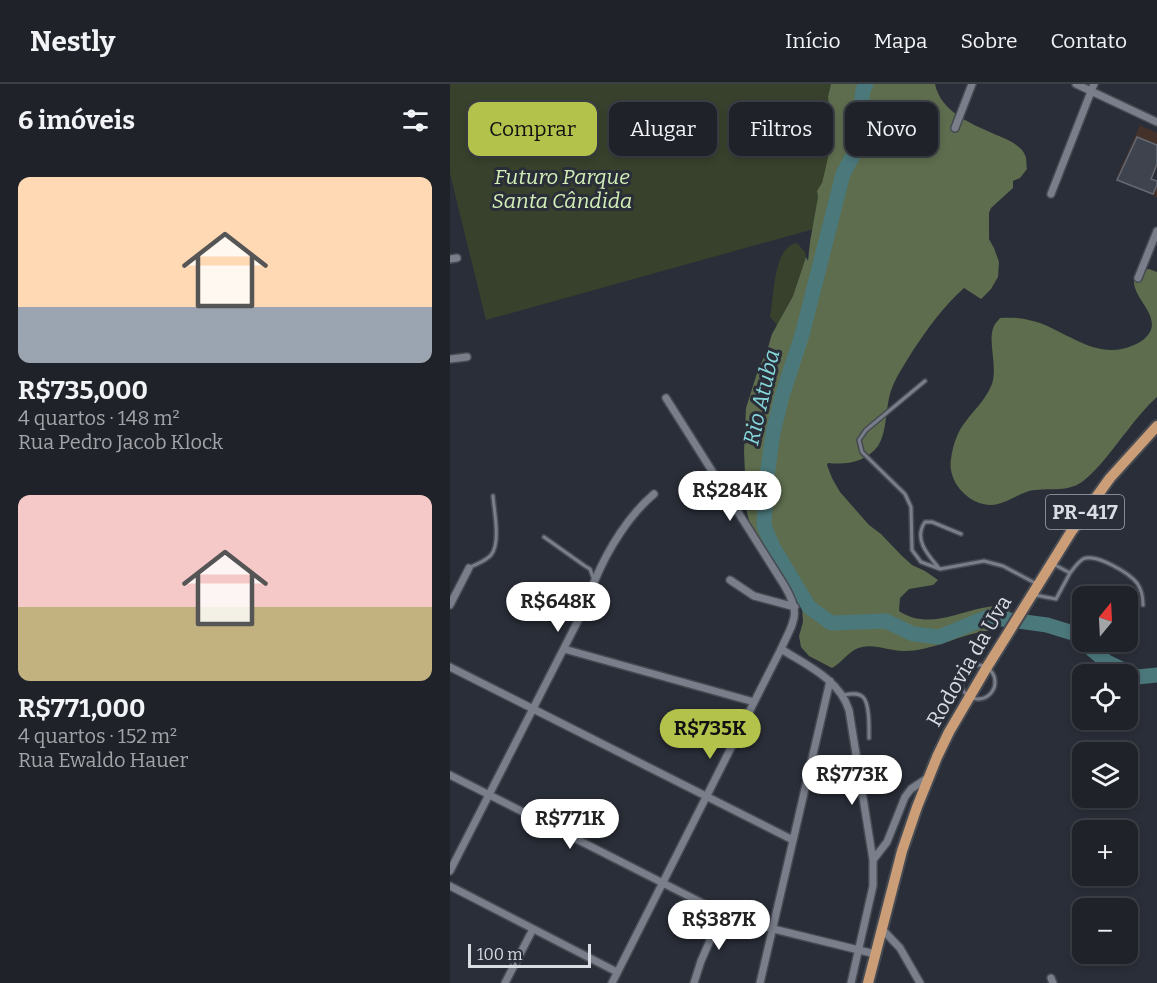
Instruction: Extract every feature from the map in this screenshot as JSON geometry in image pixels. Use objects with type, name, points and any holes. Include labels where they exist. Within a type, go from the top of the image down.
[{"type":"highway","name":"Rodovia da Uva","points":[[868,983],[902,851],[929,777],[949,732],[1050,563],[1110,478],[1157,426]]},
{"type":"street","points":[[955,128],[972,84]]},
{"type":"street","points":[[1076,84],[1093,87],[1157,122]]},
{"type":"street","points":[[1051,194],[1093,87]]},
{"type":"street","points":[[1138,278],[1157,231]]},
{"type":"street","points":[[450,359],[467,357]]},
{"type":"street","points":[[612,983],[794,620],[795,607],[784,585],[666,398]]},
{"type":"street","points":[[450,872],[585,607],[608,554],[640,507],[654,494]]},
{"type":"street","points":[[450,605],[469,568]]},
{"type":"street","points":[[730,580],[754,596],[795,607]]},
{"type":"street","points":[[564,649],[754,702]]},
{"type":"street","points":[[781,649],[830,681],[843,695],[849,710],[873,860],[873,886],[851,983]]},
{"type":"street","points":[[450,667],[793,840]]},
{"type":"street","points":[[760,983],[830,681]]},
{"type":"street","points":[[450,775],[662,883],[745,922],[875,954]]},
{"type":"street","points":[[873,860],[887,842],[911,789],[929,777]]},
{"type":"street","points":[[450,886],[617,972]]},
{"type":"street","points":[[694,983],[700,961],[722,912]]},
{"type":"street","points":[[881,928],[900,948],[920,983]]},
{"type":"street","points":[[505,983],[533,929]]},
{"type":"lane","points":[[926,381],[866,430],[859,440],[862,452],[905,494],[911,507],[912,550],[921,562],[940,569],[984,561],[1003,566],[1038,584]]},
{"type":"lane","points":[[469,568],[491,555],[494,548],[496,532],[493,496]]},
{"type":"lane","points":[[940,569],[926,552],[920,538],[921,527],[925,522],[932,522],[961,534]]},
{"type":"lane","points":[[544,537],[590,570],[595,580]]},
{"type":"lane","points":[[1031,594],[1056,599],[1070,573],[1081,560],[1090,557],[1099,559],[1128,575],[1143,594],[1143,605]]},
{"type":"lane","points":[[1050,563],[1070,573]]},
{"type":"lane","points":[[979,665],[987,667],[994,674],[996,682],[994,691],[979,700],[969,697],[963,691],[961,682],[963,674],[970,667],[979,665]]},
{"type":"lane","points":[[843,695],[854,694],[864,698],[868,709],[869,738]]},
{"type":"shaded area","points":[[1140,125],[1157,133],[1157,167],[1152,178],[1157,181],[1157,197],[1116,179]]},
{"type":"green space","name":"Futuro Parque Santa Cândida","points":[[450,84],[850,84],[821,227],[486,320],[450,174]]},
{"type":"green space","points":[[831,84],[935,84],[944,103],[960,117],[1021,148],[1026,157],[1027,169],[1020,178],[1013,181],[1013,188],[991,208],[989,213],[989,239],[999,262],[998,277],[991,289],[981,299],[964,288],[930,326],[894,383],[878,446],[862,459],[828,463],[827,465],[840,492],[869,525],[912,565],[938,580],[933,585],[909,589],[900,598],[899,611],[919,619],[930,620],[992,606],[1010,605],[1011,609],[1003,624],[995,630],[983,631],[914,650],[899,651],[872,646],[862,647],[854,650],[832,668],[809,656],[801,647],[799,636],[803,622],[802,607],[788,581],[750,524],[747,513],[744,451],[746,408],[772,334],[793,296],[806,257],[808,261],[817,191],[822,183],[828,156],[833,156],[833,102],[828,102]]},
{"type":"green space","points":[[797,243],[805,252],[806,257],[793,296],[777,325],[770,317],[776,274],[783,253],[789,246]]},
{"type":"green space","points":[[1149,269],[1157,272],[1157,397],[1095,471],[1082,482],[1063,489],[1029,491],[996,505],[983,504],[967,496],[952,475],[952,454],[960,430],[984,399],[992,384],[994,369],[992,332],[1000,318],[1015,318],[1040,323],[1097,348],[1109,350],[1134,345],[1144,339],[1151,330],[1151,317],[1134,286],[1137,271]]},
{"type":"building","points":[[1137,137],[1157,145],[1157,164],[1151,179],[1157,181],[1157,185],[1153,194],[1117,180]]},
{"type":"waterway","name":"Rio Atuba","points":[[866,84],[863,90],[856,150],[843,174],[802,335],[782,396],[773,433],[766,484],[764,526],[773,547],[809,607],[831,623],[886,621],[913,634],[939,637],[988,617],[1047,625],[1072,633]]},
{"type":"waterway","name":"Rio Atuba","points":[[1095,652],[1107,662],[1138,677],[1157,675]]}]
